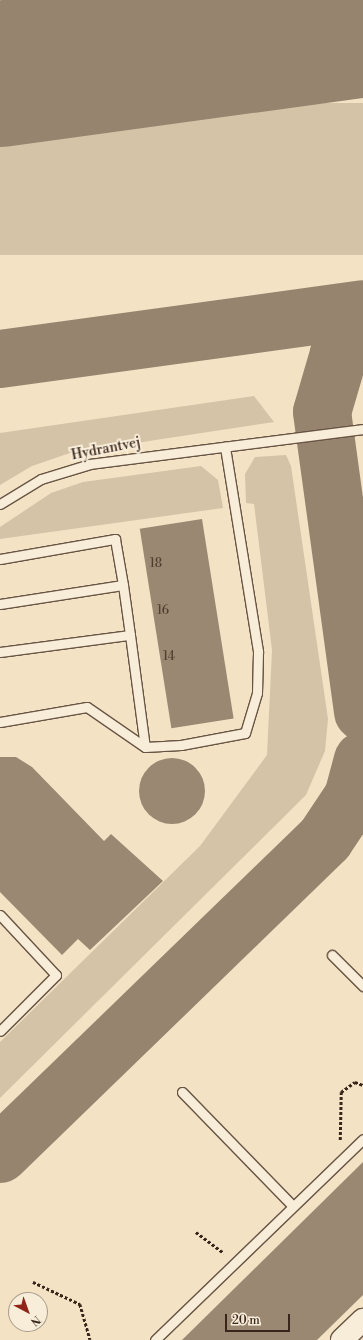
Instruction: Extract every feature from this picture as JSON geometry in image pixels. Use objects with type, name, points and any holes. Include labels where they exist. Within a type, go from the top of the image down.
[{"type":"street","points":[[342,1340],[363,1320]]},
{"type":"lane","name":"Hydrantvej","points":[[0,504],[41,480],[90,464],[363,428]]},
{"type":"lane","points":[[0,722],[87,708],[145,747],[181,746],[245,733],[257,694],[258,651],[225,447]]},
{"type":"lane","points":[[0,559],[115,539],[123,585],[145,747]]},
{"type":"lane","points":[[0,604],[123,585]]},
{"type":"lane","points":[[0,652],[130,635]]},
{"type":"lane","points":[[0,915],[56,975],[0,1030]]},
{"type":"lane","points":[[332,955],[363,986]]},
{"type":"lane","points":[[182,1092],[293,1206]]},
{"type":"lane","points":[[155,1340],[363,1139]]},
{"type":"path","points":[[344,1158],[340,1154],[341,1092],[355,1082],[363,1085]]},
{"type":"path","points":[[196,1232],[236,1262]]},
{"type":"path","points":[[33,1282],[80,1304],[90,1340]]},
{"type":"shaded area","points":[[0,103],[363,103],[363,255],[0,255]]},
{"type":"shaded area","points":[[254,396],[274,422],[70,453],[32,466],[0,485],[0,433]]},
{"type":"shaded area","points":[[286,455],[291,466],[328,719],[325,751],[306,795],[0,1098],[0,1042],[200,846],[267,755],[272,650],[254,504],[246,503],[245,474],[255,457]]},
{"type":"shaded area","points":[[201,466],[218,480],[223,508],[0,539],[0,527],[51,493],[83,482]]},
{"type":"building","points":[[202,519],[234,719],[171,728],[140,529]]},
{"type":"building","points":[[0,757],[16,757],[32,767],[104,841],[111,834],[163,881],[90,950],[78,939],[62,955],[0,892]]},
{"type":"building","points":[[172,758],[185,761],[195,768],[202,778],[205,791],[202,804],[195,814],[185,821],[172,824],[159,821],[149,814],[142,804],[139,791],[142,778],[149,768],[159,761]]},
{"type":"building","points":[[363,1162],[363,1295],[317,1340],[182,1340]]},
{"type":"taxiway","points":[[0,359],[363,309]]},
{"type":"taxiway","points":[[363,327],[339,354],[322,412],[363,712]]},
{"type":"taxiway","points":[[0,1154],[325,839],[353,797],[363,760]]},
{"type":"runway","points":[[0,74],[363,24]]}]
